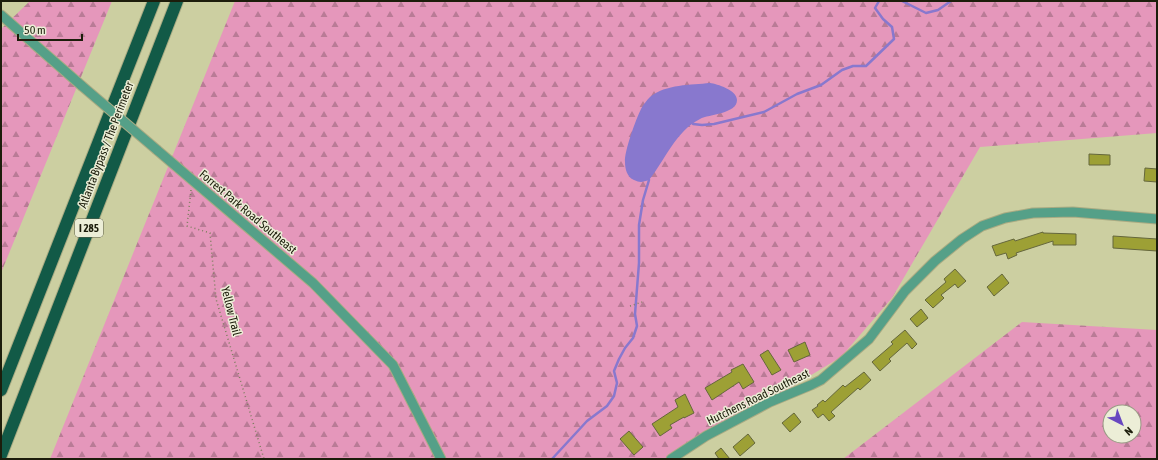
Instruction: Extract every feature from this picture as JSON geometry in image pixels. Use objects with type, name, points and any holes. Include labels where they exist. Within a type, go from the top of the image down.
[{"type":"highway","name":"Atlanta Bypass / The Perimeter","points":[[1,390],[154,1]]},
{"type":"highway","name":"Atlanta Bypass / The Perimeter","points":[[1,455],[177,1]]},
{"type":"street","name":"Forrest Park Road Southeast","points":[[1,15],[313,283],[393,365],[441,459]]},
{"type":"street","name":"Hutchens Road Southeast","points":[[671,459],[706,436],[770,402],[821,380],[869,339],[905,291],[935,260],[982,226],[1005,218],[1033,213],[1073,212],[1157,219]]},
{"type":"path","name":"Yellow Trail","points":[[192,180],[187,226],[210,233],[216,299],[264,459]]},
{"type":"path","points":[[630,306],[642,302]]},
{"type":"green space","points":[[30,1],[112,1],[1,273],[1,29]]},
{"type":"green space","points":[[235,1],[1157,1],[1157,133],[980,147],[892,298],[841,357],[672,459],[50,459]]},
{"type":"green space","points":[[1022,322],[1157,330],[1157,459],[843,459]]},
{"type":"shaded area","points":[[710,83],[726,88],[734,93],[737,100],[736,105],[728,111],[704,117],[692,124],[678,138],[649,180],[640,182],[632,179],[628,175],[625,167],[626,151],[636,120],[646,101],[656,93],[671,87]]},
{"type":"building","points":[[1089,154],[1110,155],[1110,165],[1089,165]]},
{"type":"building","points":[[1145,168],[1157,169],[1157,182],[1144,181]]},
{"type":"building","points":[[1043,232],[1076,234],[1076,245],[1053,245],[1053,241],[1016,253],[1017,255],[1008,259],[1006,253],[996,256],[992,246],[1014,239],[1015,241]]},
{"type":"building","points":[[1113,236],[1157,239],[1157,251],[1113,248]]},
{"type":"building","points":[[955,269],[966,281],[958,288],[955,284],[941,295],[944,298],[933,308],[925,300],[946,282],[944,279]]},
{"type":"building","points":[[1002,274],[1009,283],[994,296],[987,287]]},
{"type":"building","points":[[921,309],[928,318],[917,327],[910,319]]},
{"type":"building","points":[[905,330],[917,344],[912,349],[907,343],[889,359],[891,361],[880,371],[872,362],[893,344],[891,342]]},
{"type":"building","points":[[805,342],[810,355],[794,362],[788,350]]},
{"type":"building","points":[[768,350],[781,370],[772,375],[760,355]]},
{"type":"building","points":[[743,364],[754,382],[743,389],[739,382],[712,400],[705,388],[732,372],[731,370]]},
{"type":"building","points":[[864,372],[871,380],[860,390],[858,388],[831,412],[835,416],[829,421],[823,414],[818,418],[812,410],[818,406],[817,405],[823,400],[825,402],[843,385],[845,387]]},
{"type":"building","points":[[685,394],[694,413],[670,425],[672,428],[660,436],[652,424],[678,407],[675,400]]},
{"type":"building","points":[[794,413],[801,422],[790,432],[782,423]]},
{"type":"building","points":[[629,431],[643,447],[634,455],[620,439]]},
{"type":"building","points":[[748,434],[755,443],[740,456],[733,447]]},
{"type":"building","points":[[721,448],[730,459],[719,459],[715,453]]},
{"type":"waterway","points":[[693,124],[714,124],[764,112],[797,94],[821,85],[842,70],[853,66],[866,66],[894,39],[892,27],[883,19],[875,8],[879,1]]},
{"type":"waterway","points":[[902,1],[926,13],[938,10],[951,1]]},
{"type":"waterway","points":[[552,459],[587,421],[607,406],[614,396],[617,383],[614,371],[625,348],[633,338],[637,326],[635,314],[639,263],[639,225],[643,200],[649,180]]}]
